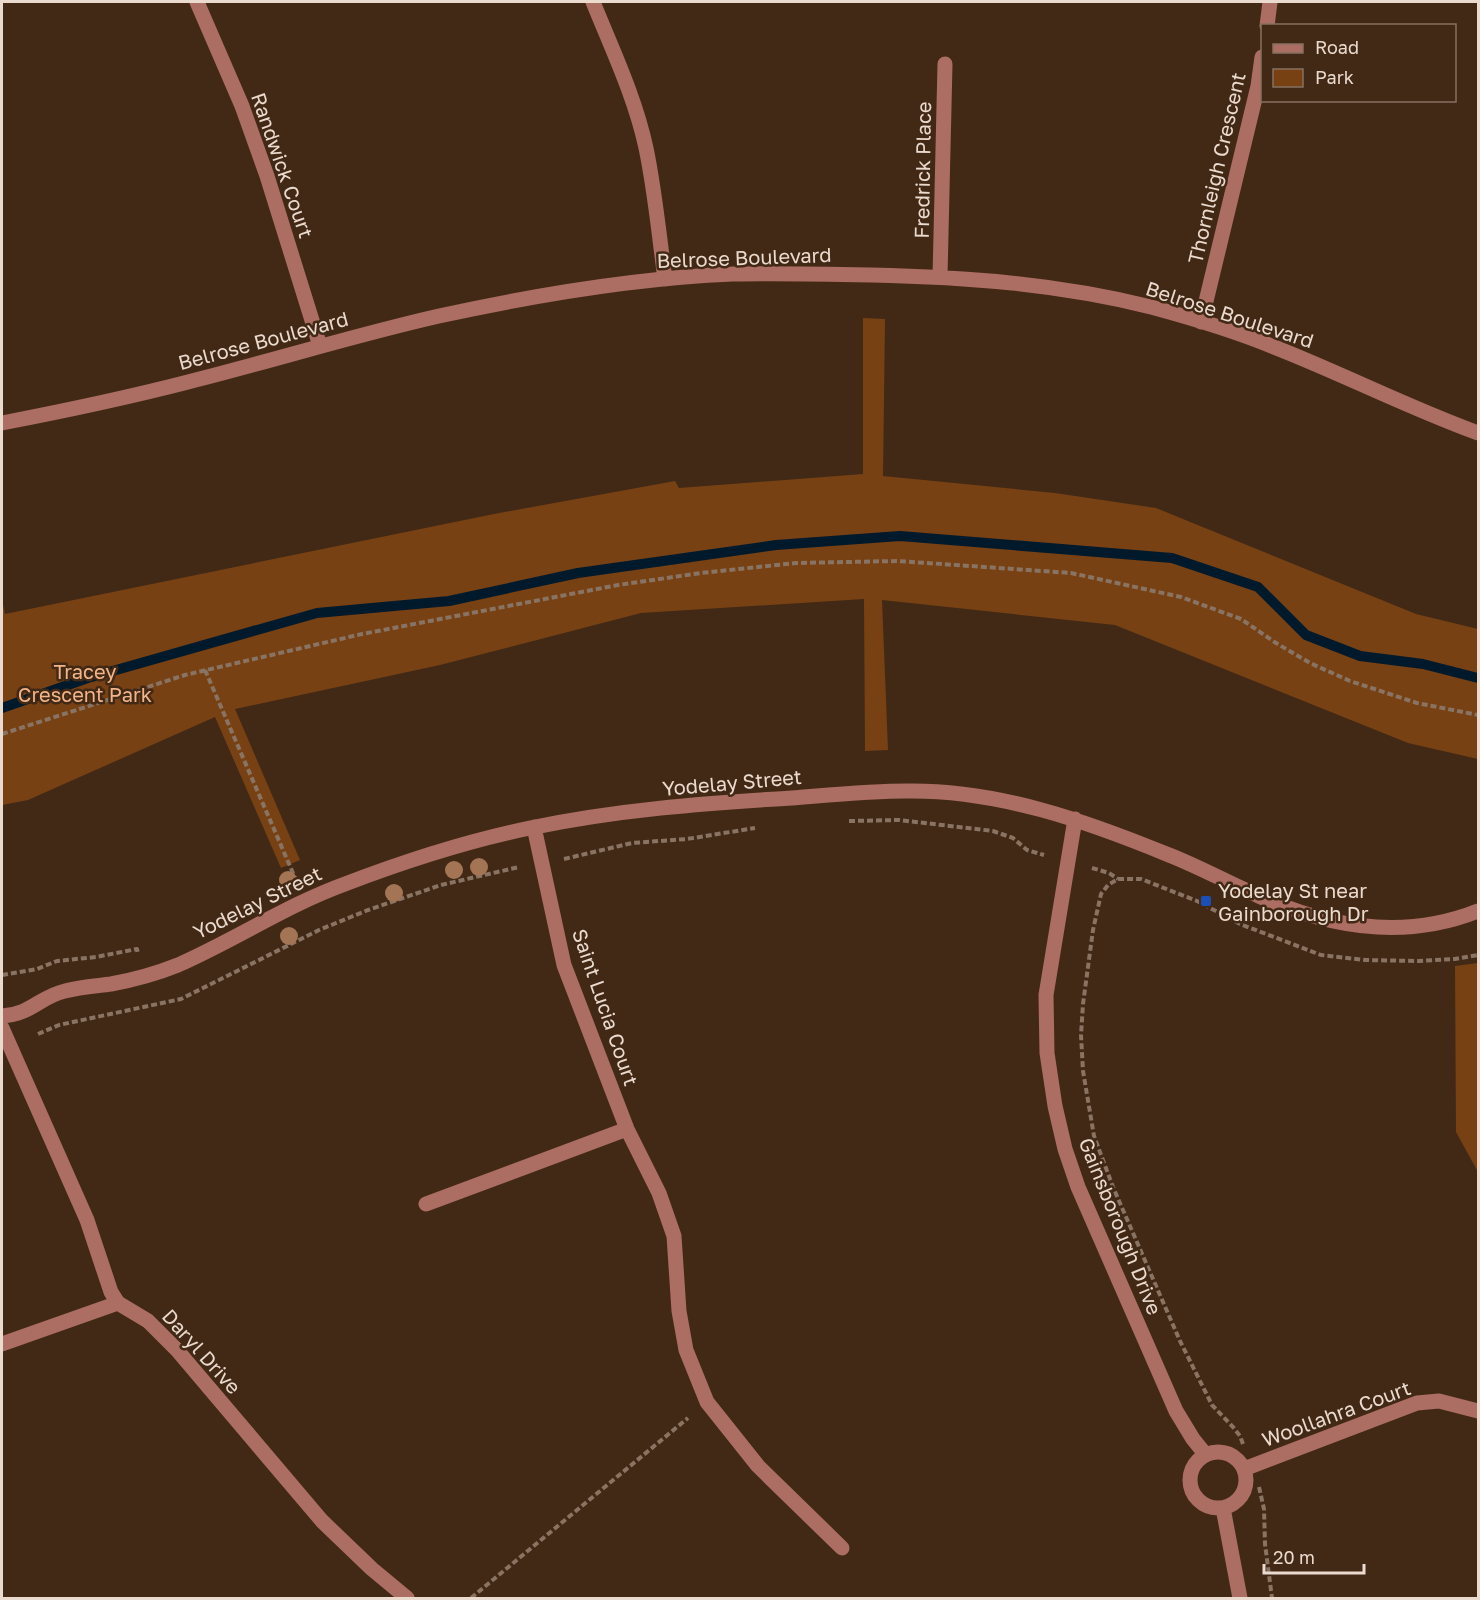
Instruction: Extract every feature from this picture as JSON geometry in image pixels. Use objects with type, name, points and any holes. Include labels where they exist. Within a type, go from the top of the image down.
[{"type":"street","name":"Randwick Court","points":[[197,2],[242,106],[267,176],[320,346]]},
{"type":"street","points":[[593,2],[636,111],[656,206],[665,279]]},
{"type":"street","points":[[1267,24],[1270,2]]},
{"type":"street","name":"Fredrick Place","points":[[940,277],[945,64]]},
{"type":"street","name":"Thornleigh Crescent","points":[[1201,322],[1261,69]]},
{"type":"street","name":"Belrose Boulevard","points":[[2,423],[60,412],[186,382],[438,316],[525,299],[665,279],[732,274],[800,274],[940,277],[1043,286],[1154,308],[1272,346],[1443,420],[1479,433]]},
{"type":"street","name":"Yodelay Street","points":[[2,1016],[16,1015],[61,992],[115,983],[175,966],[305,900],[341,885],[456,847],[534,827],[631,812],[720,802],[910,790],[990,797],[1075,819],[1173,856],[1303,914],[1342,923],[1387,929],[1444,922],[1479,911]]},
{"type":"street","name":"Gainsborough Drive","points":[[1075,819],[1046,994],[1047,1053],[1054,1106],[1078,1187],[1176,1412],[1206,1455]]},
{"type":"street","name":"Saint Lucia Court","points":[[534,827],[564,965],[627,1129],[659,1193],[674,1236],[680,1311],[686,1350],[707,1402],[758,1466],[842,1548]]},
{"type":"street","points":[[2,1028],[87,1220],[111,1292],[118,1303],[2,1344]]},
{"type":"street","points":[[426,1204],[627,1129]]},
{"type":"street","name":"Daryl Drive","points":[[118,1303],[148,1321],[177,1350],[322,1521],[407,1599]]},
{"type":"street","name":"Woollahra Court","points":[[1248,1467],[1417,1403],[1439,1401],[1479,1411]]},
{"type":"street","points":[[1223,1452],[1248,1467],[1243,1493],[1231,1505],[1214,1508],[1198,1500],[1190,1484],[1193,1467],[1206,1455],[1223,1452]]},
{"type":"street","points":[[1223,1508],[1240,1599]]},
{"type":"path","points":[[2,734],[185,675],[362,634],[618,585],[701,573],[796,563],[898,561],[1071,573],[1181,597],[1241,619],[1310,663],[1350,681],[1417,703],[1479,715]]},
{"type":"path","points":[[205,670],[319,930]]},
{"type":"path","points":[[1272,1599],[1265,1544],[1264,1509],[1259,1485],[1248,1467],[1240,1436],[1212,1405],[1180,1341],[1113,1187],[1094,1136],[1083,1071],[1081,1035],[1093,930],[1101,894],[1108,885],[1118,879],[1141,879],[1197,901],[1240,924],[1321,955],[1365,960],[1419,961],[1479,955]]},
{"type":"path","points":[[471,1599],[707,1402]]},
{"type":"green space","name":"Tracey Crescent Park","points":[[863,318],[885,319],[883,476],[1055,493],[1156,508],[1416,614],[1478,629],[1478,759],[1408,743],[1115,625],[882,600],[888,750],[865,751],[864,599],[641,613],[440,665],[235,709],[300,860],[281,868],[215,717],[28,800],[2,805],[2,600],[5,614],[494,514],[675,481],[679,488],[863,474]]},
{"type":"green space","points":[[1478,963],[1478,1172],[1456,1132],[1455,966]]},
{"type":"waterway","points":[[2,708],[88,678],[317,613],[449,601],[578,573],[776,545],[900,536],[1172,558],[1258,587],[1306,635],[1360,656],[1423,664],[1478,678]]},
{"type":"place","name":"Yodelay St near Gainborough Dr","points":[[1206,901]]}]
